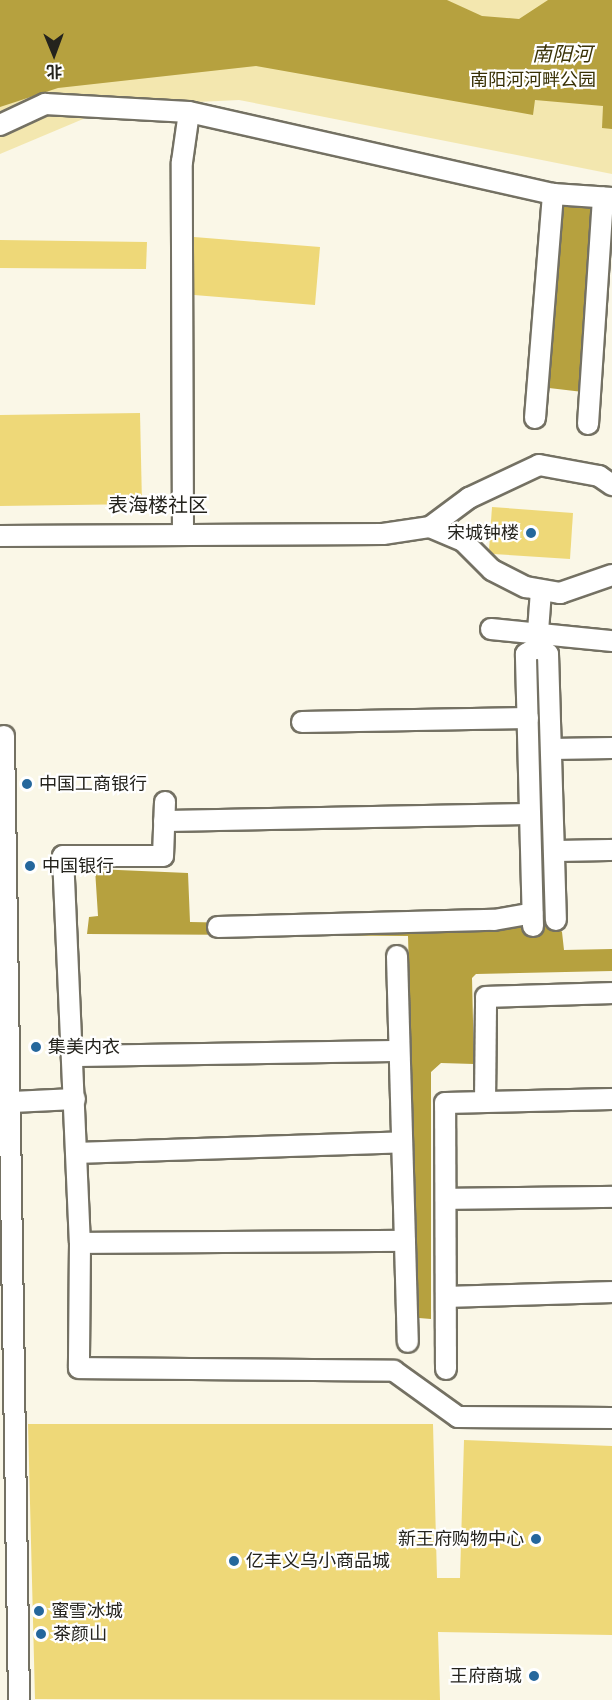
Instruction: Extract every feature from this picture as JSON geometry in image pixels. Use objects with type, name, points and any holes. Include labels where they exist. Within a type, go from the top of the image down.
[{"type":"street","points":[[0,125],[45,104],[189,112],[553,194],[608,197],[588,424]]},
{"type":"street","points":[[183,534],[182,181],[189,112]]},
{"type":"street","points":[[535,418],[553,194]]},
{"type":"street","points":[[0,536],[383,534],[430,527],[477,494],[539,465],[599,476],[612,485]]},
{"type":"street","points":[[430,527],[463,542],[502,577],[541,591],[581,589],[612,575]]},
{"type":"street","points":[[218,927],[533,920],[526,654],[537,641],[541,591]]},
{"type":"street","points":[[491,629],[537,641],[612,641]]},
{"type":"street","points":[[537,641],[548,654],[556,920]]},
{"type":"street","points":[[302,722],[528,718]]},
{"type":"street","points":[[4,736],[12,1102],[7,1413],[19,1700]]},
{"type":"street","points":[[551,749],[612,748]]},
{"type":"street","points":[[530,814],[165,812],[163,856],[63,856],[80,1244],[79,1368],[394,1371],[458,1417],[612,1418]]},
{"type":"street","points":[[554,851],[612,850]]},
{"type":"street","points":[[397,956],[408,1342]]},
{"type":"street","points":[[485,1101],[486,997],[612,993]]},
{"type":"street","points":[[72,1056],[399,1051]]},
{"type":"street","points":[[446,1369],[445,1103],[612,1099]]},
{"type":"street","points":[[12,1102],[75,1100]]},
{"type":"street","points":[[77,1152],[402,1142]]},
{"type":"street","points":[[446,1199],[612,1197]]},
{"type":"street","points":[[80,1244],[405,1241]]},
{"type":"street","points":[[446,1296],[612,1292]]},
{"type":"green space","name":"南阳河","points":[[0,0],[612,0],[612,174],[239,100],[114,106],[0,154]]},
{"type":"water","name":"南阳河","points":[[0,0],[447,0],[482,16],[519,19],[548,0],[612,0],[612,129],[602,128],[603,106],[535,100],[533,115],[256,66],[58,88],[0,107]]},
{"type":"water","points":[[563,202],[596,206],[583,392],[549,388]]},
{"type":"water","points":[[540,656],[547,913],[562,932],[564,950],[612,949],[612,971],[476,974],[472,978],[474,1064],[441,1063],[431,1072],[431,1319],[419,1318],[408,936],[87,934],[89,917],[98,916],[95,869],[188,873],[190,922],[504,928],[540,919],[534,659]]},
{"type":"building","points":[[194,237],[320,247],[315,305],[194,295]]},
{"type":"building","points":[[0,240],[147,242],[146,269],[0,268]]},
{"type":"building","points":[[140,413],[142,504],[0,506],[0,415]]},
{"type":"building","name":"宋城钟楼","points":[[492,507],[573,513],[570,559],[493,554],[489,550]]},
{"type":"building","name":"亿丰义乌小商品城","points":[[28,1424],[433,1424],[437,1578],[460,1578],[464,1440],[612,1446],[612,1635],[438,1632],[440,1700],[35,1699]]},
{"type":"place","name":"宋城钟楼","points":[[531,533]]},
{"type":"place","name":"中国工商银行","points":[[27,784]]},
{"type":"place","name":"中国银行","points":[[30,866]]},
{"type":"place","name":"集美内衣","points":[[36,1047]]},
{"type":"place","name":"新王府购物中心","points":[[536,1539]]},
{"type":"place","name":"亿丰义乌小商品城","points":[[234,1561]]},
{"type":"place","name":"蜜雪冰城","points":[[39,1611]]},
{"type":"place","name":"茶颜山","points":[[41,1634]]},
{"type":"place","name":"王府商城","points":[[534,1676]]},
{"type":"district","name":"表海楼社区","points":[[158,504]]},
{"type":"park label","name":"南阳河河畔公园","points":[[533,80]]}]
